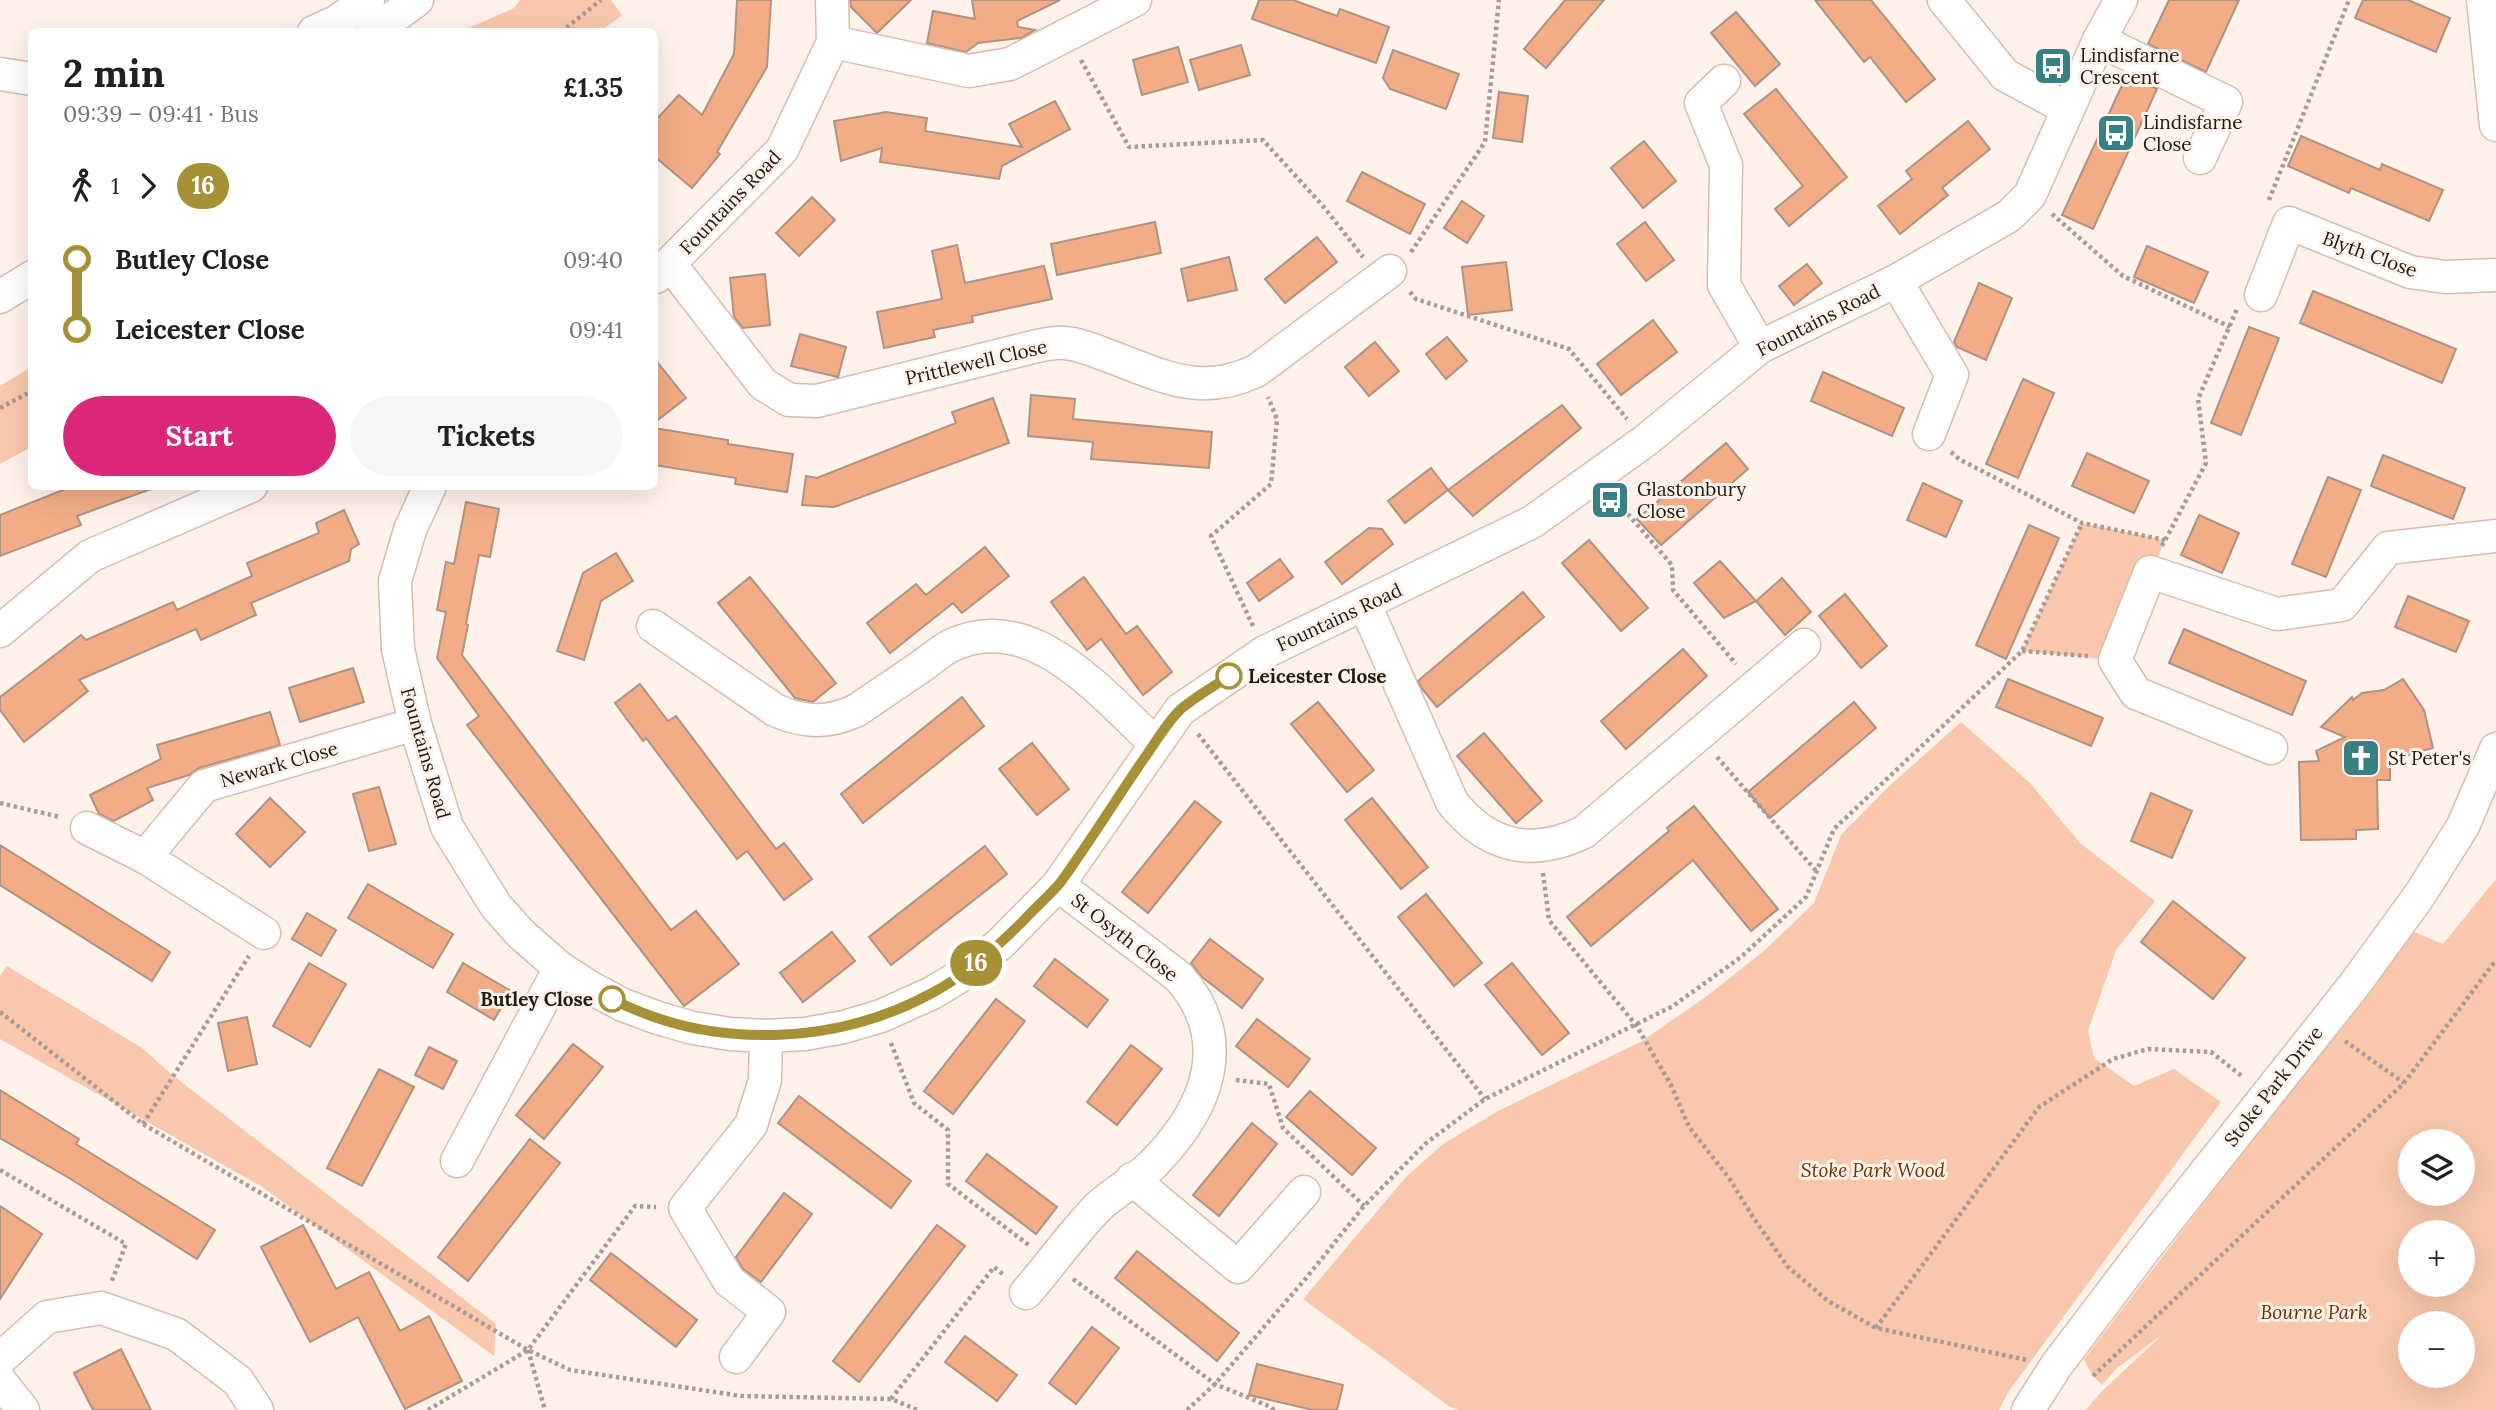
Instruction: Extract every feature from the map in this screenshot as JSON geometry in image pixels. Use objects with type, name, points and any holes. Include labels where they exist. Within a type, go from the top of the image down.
[{"type":"street","points":[[323,28],[368,0]]},
{"type":"street","points":[[378,28],[417,0]]},
{"type":"street","name":"Fountains Road","points":[[662,271],[782,150],[833,42],[832,0]]},
{"type":"street","points":[[833,42],[969,71],[1010,64],[1135,0]]},
{"type":"street","points":[[1944,0],[2005,75],[2068,109]]},
{"type":"street","name":"Fountains Road","points":[[428,490],[410,530],[395,581],[398,649],[415,724],[447,827],[496,906],[521,934],[560,968],[612,1000],[658,1018],[693,1028],[766,1036],[805,1034],[844,1027],[881,1016],[932,993],[957,978],[1000,944],[1058,885],[1180,710],[1265,652],[1532,522],[1597,478],[1760,347],[1896,281],[2009,216],[2029,195],[2099,40],[2121,0]]},
{"type":"street","points":[[2483,0],[2496,125]]},
{"type":"street","points":[[2099,40],[2226,102],[2200,158]]},
{"type":"street","points":[[0,74],[28,78]]},
{"type":"street","points":[[1724,81],[1702,103],[1727,165],[1724,285],[1760,347]]},
{"type":"street","name":"Blyth Close","points":[[2261,295],[2276,218],[2410,272],[2445,277],[2496,275]]},
{"type":"street","name":"Prittlewell Close","points":[[662,271],[764,384],[789,400],[817,401],[1032,347],[1063,343],[1090,349],[1184,382],[1218,384],[1256,371],[1385,275]]},
{"type":"street","points":[[0,297],[28,280]]},
{"type":"street","name":"Fountains Road","points":[[1896,281],[1952,375],[1930,434]]},
{"type":"street","points":[[0,631],[90,556],[242,490]]},
{"type":"street","points":[[2271,748],[2136,694],[2115,660],[2150,572],[2277,614],[2342,605],[2388,548],[2496,536]]},
{"type":"street","points":[[1365,605],[1452,802],[1464,817],[1494,838],[1511,844],[1555,844],[1584,832],[1804,645]]},
{"type":"street","points":[[653,626],[775,709],[789,716],[818,721],[845,716],[857,710],[950,646],[984,638],[1019,640],[1044,648],[1066,662],[1155,743]]},
{"type":"street","name":"Newark Close","points":[[145,857],[204,786],[415,724]]},
{"type":"street","name":"Stoke Park Drive","points":[[2028,1410],[2056,1366],[2355,984],[2419,896],[2463,827],[2496,749]]},
{"type":"street","points":[[87,828],[145,857],[264,933]]},
{"type":"street","name":"St Osyth Close","points":[[1026,1293],[1096,1210],[1115,1191],[1155,1163],[1193,1115],[1208,1076],[1210,1039],[1206,1022],[1191,991],[1179,977],[1058,885]]},
{"type":"street","points":[[457,1161],[560,968]]},
{"type":"street","points":[[736,1357],[769,1312],[729,1281],[685,1208],[751,1125],[765,1080],[766,1036]]},
{"type":"street","points":[[1132,1179],[1238,1267],[1304,1192]]},
{"type":"street","points":[[0,1359],[47,1317],[101,1308],[176,1334],[238,1381],[257,1410]]},
{"type":"street","points":[[0,1381],[23,1410]]},
{"type":"path","points":[[566,28],[601,0]]},
{"type":"path","points":[[1385,275],[1416,247],[1485,142],[1499,0]]},
{"type":"path","points":[[1068,35],[1129,147],[1263,140],[1385,275],[1416,299],[1569,349],[1645,441]]},
{"type":"path","points":[[2029,195],[2123,276],[2230,327]]},
{"type":"path","points":[[1256,371],[1277,419],[1271,484],[1210,536],[1265,652]]},
{"type":"path","points":[[0,408],[28,393]]},
{"type":"path","points":[[1930,434],[1959,459],[2082,523],[2165,540]]},
{"type":"path","points":[[1597,478],[1672,565],[1673,590],[1755,686]]},
{"type":"path","points":[[1187,1410],[1224,1374],[1364,1206],[1425,1144],[1485,1099],[1673,1006],[1741,957],[1806,897],[1833,829],[2022,651],[2082,523]]},
{"type":"path","points":[[2022,651],[2115,660]]},
{"type":"path","points":[[1180,710],[1485,1099]]},
{"type":"path","points":[[1698,736],[1817,872]]},
{"type":"path","points":[[0,803],[55,815],[87,828]]},
{"type":"path","points":[[1539,846],[1549,920],[1636,1025],[1671,1085],[1689,1127],[1729,1178],[1787,1266],[1828,1301],[1876,1328],[2056,1366]]},
{"type":"path","points":[[143,1124],[264,933]]},
{"type":"path","points":[[2093,1376],[2404,1083],[2496,960]]},
{"type":"path","points":[[0,1012],[143,1124],[528,1350],[570,1370],[741,1396],[891,1398],[918,1410]]},
{"type":"path","points":[[2322,1024],[2404,1083]]},
{"type":"path","points":[[1876,1328],[2039,1107],[2113,1059],[2148,1049],[2211,1052],[2266,1095]]},
{"type":"path","points":[[1208,1076],[1269,1084],[1283,1128],[1364,1206]]},
{"type":"path","points":[[0,1170],[126,1244],[101,1308]]},
{"type":"path","points":[[428,1410],[528,1350],[635,1206],[685,1208]]},
{"type":"path","points":[[891,1398],[993,1267],[1026,1293]]},
{"type":"path","points":[[528,1350],[545,1410]]},
{"type":"green space","points":[[520,0],[611,0],[622,15],[605,28],[469,28],[514,8]]},
{"type":"green space","points":[[28,369],[28,449],[0,464],[0,386]]},
{"type":"green space","points":[[2082,523],[2165,540],[2115,660],[2022,651]]},
{"type":"green space","name":"Stoke Park Wood","points":[[1961,722],[2030,783],[2080,843],[2155,901],[2116,950],[2088,1031],[2094,1058],[2134,1086],[2174,1069],[2221,1102],[2009,1391],[1999,1410],[1459,1410],[1450,1407],[1303,1299],[1406,1177],[1443,1144],[1498,1111],[1642,1041],[1707,996],[1765,950],[1814,903],[1841,835],[1886,789]]},
{"type":"green space","name":"Bourne Park","points":[[2496,879],[2496,1410],[2086,1410],[2101,1392],[2163,1334],[2117,1368],[2102,1385],[2093,1376],[2084,1359],[2412,931],[2443,944]]},
{"type":"green space","points":[[7,966],[142,1048],[171,1074],[496,1324],[494,1356],[261,1186],[0,1039],[0,976]]},
{"type":"building","points":[[737,0],[771,0],[767,67],[717,152],[720,154],[692,188],[658,159],[658,118],[679,95],[702,115],[734,54]]},
{"type":"building","points":[[850,0],[911,0],[877,33],[851,7]]},
{"type":"building","points":[[972,0],[1060,0],[1017,21],[1018,27],[1035,30],[1021,38],[978,43],[966,52],[927,43],[933,11],[975,19]]},
{"type":"building","points":[[1259,0],[1293,0],[1337,16],[1340,9],[1389,27],[1376,63],[1252,19]]},
{"type":"building","points":[[1565,0],[1604,0],[1546,68],[1524,49]]},
{"type":"building","points":[[1815,0],[1871,0],[1935,79],[1906,102],[1870,57],[1864,62]]},
{"type":"building","points":[[2169,0],[2239,0],[2206,72],[2148,44]]},
{"type":"building","points":[[2363,0],[2408,0],[2450,18],[2436,52],[2355,18]]},
{"type":"building","points":[[1736,12],[1780,64],[1755,86],[1711,33]]},
{"type":"building","points":[[1241,45],[1250,75],[1199,90],[1190,60]]},
{"type":"building","points":[[1178,47],[1188,82],[1142,95],[1133,60]]},
{"type":"building","points":[[1393,50],[1459,74],[1446,109],[1390,89],[1383,78]]},
{"type":"building","points":[[2133,77],[2157,89],[2093,229],[2062,215],[2124,81],[2130,83]]},
{"type":"building","points":[[1776,89],[1847,177],[1789,226],[1775,209],[1803,186],[1744,114]]},
{"type":"building","points":[[1499,92],[1528,96],[1522,142],[1493,138]]},
{"type":"building","points":[[1055,101],[1070,129],[1002,166],[999,179],[880,162],[882,148],[841,161],[834,121],[886,112],[927,118],[925,131],[1022,147],[1009,124]]},
{"type":"building","points":[[1968,121],[1990,149],[1942,188],[1948,195],[1900,234],[1878,206],[1912,179],[1906,171]]},
{"type":"building","points":[[2301,136],[2380,170],[2382,164],[2443,190],[2429,221],[2351,188],[2349,193],[2288,166]]},
{"type":"building","points":[[1644,141],[1676,181],[1643,208],[1611,168]]},
{"type":"building","points":[[1362,172],[1425,204],[1410,234],[1347,201]]},
{"type":"building","points":[[812,197],[835,220],[799,256],[776,233]]},
{"type":"building","points":[[1462,201],[1484,216],[1467,243],[1444,228]]},
{"type":"building","points":[[1155,222],[1161,253],[1057,275],[1051,244]]},
{"type":"building","points":[[1645,222],[1674,260],[1646,281],[1617,244]]},
{"type":"building","points":[[1317,237],[1337,262],[1285,303],[1265,279]]},
{"type":"building","points":[[957,245],[965,283],[1044,266],[1052,299],[972,316],[973,322],[933,330],[935,337],[884,348],[877,312],[942,299],[932,251]]},
{"type":"building","points":[[2147,246],[2208,272],[2194,303],[2134,277]]},
{"type":"building","points":[[1229,257],[1237,290],[1188,301],[1181,269]]},
{"type":"building","points":[[1506,262],[1512,310],[1468,315],[1462,267]]},
{"type":"building","points":[[1807,264],[1822,283],[1794,305],[1779,286]]},
{"type":"building","points":[[765,274],[770,325],[743,328],[734,317],[730,278]]},
{"type":"building","points":[[1979,283],[2012,298],[1986,360],[1957,347],[1954,342]]},
{"type":"building","points":[[2313,291],[2456,349],[2442,383],[2300,323]]},
{"type":"building","points":[[1653,320],[1677,352],[1621,395],[1597,364]]},
{"type":"building","points":[[2249,327],[2279,338],[2241,435],[2211,423]]},
{"type":"building","points":[[800,334],[846,347],[838,377],[791,366]]},
{"type":"building","points":[[1447,337],[1467,361],[1446,379],[1426,354]]},
{"type":"building","points":[[1375,342],[1399,371],[1369,396],[1345,367]]},
{"type":"building","points":[[658,363],[686,398],[658,420]]},
{"type":"building","points":[[1823,372],[1904,408],[1892,436],[1811,401]]},
{"type":"building","points":[[2023,379],[2054,393],[2018,478],[1986,464]]},
{"type":"building","points":[[1031,395],[1075,399],[1073,419],[1212,432],[1209,468],[1091,459],[1093,442],[1028,436]]},
{"type":"building","points":[[993,398],[1009,443],[834,507],[802,505],[806,476],[817,478],[956,423],[952,412]]},
{"type":"building","points":[[1562,405],[1581,428],[1473,516],[1448,490]]},
{"type":"building","points":[[658,429],[728,440],[728,444],[793,454],[787,492],[735,484],[736,478],[658,466]]},
{"type":"building","points":[[1726,443],[1748,469],[1661,545],[1637,519]]},
{"type":"building","points":[[2087,453],[2149,481],[2134,513],[2072,486]]},
{"type":"building","points":[[2383,455],[2465,488],[2453,519],[2371,486]]},
{"type":"building","points":[[1431,468],[1448,490],[1405,523],[1388,501]]},
{"type":"building","points":[[2328,477],[2361,490],[2326,577],[2292,564]]},
{"type":"building","points":[[1923,483],[1962,501],[1946,537],[1907,520]]},
{"type":"building","points":[[63,490],[148,490],[77,516],[81,525],[0,556],[0,515]]},
{"type":"building","points":[[466,502],[499,509],[490,557],[479,555],[462,655],[671,930],[696,911],[739,964],[684,1006],[467,725],[479,716],[437,658],[446,612],[437,610],[446,562],[454,564]]},
{"type":"building","points":[[344,510],[359,544],[351,549],[349,561],[251,603],[256,615],[201,640],[196,629],[79,680],[88,691],[24,742],[0,710],[0,697],[81,635],[86,640],[173,602],[177,610],[252,576],[247,563],[319,533],[316,523]]},
{"type":"building","points":[[2199,515],[2239,533],[2222,573],[2181,555]]},
{"type":"building","points":[[2029,525],[2059,538],[2006,659],[1976,645]]},
{"type":"building","points":[[1369,528],[1382,529],[1393,544],[1342,584],[1325,562]]},
{"type":"building","points":[[1589,540],[1648,608],[1621,631],[1562,563]]},
{"type":"building","points":[[985,547],[1009,576],[962,613],[953,603],[890,653],[867,623],[916,584],[926,595]]},
{"type":"building","points":[[616,553],[633,581],[601,601],[584,660],[557,651],[583,573]]},
{"type":"building","points":[[1280,559],[1293,577],[1259,601],[1247,583]]},
{"type":"building","points":[[1720,561],[1756,601],[1724,618],[1694,583]]},
{"type":"building","points":[[750,577],[836,683],[813,702],[795,698],[718,603]]},
{"type":"building","points":[[1084,577],[1126,634],[1137,626],[1172,672],[1143,695],[1101,639],[1087,650],[1051,602]]},
{"type":"building","points":[[1782,578],[1811,612],[1785,635],[1756,601]]},
{"type":"building","points":[[1523,592],[1544,617],[1437,707],[1418,681]]},
{"type":"building","points":[[1845,594],[1887,646],[1861,668],[1819,616]]},
{"type":"building","points":[[2408,596],[2469,621],[2456,652],[2395,627]]},
{"type":"building","points":[[2184,629],[2306,681],[2292,715],[2169,663]]},
{"type":"building","points":[[1683,649],[1707,676],[1626,749],[1601,721]]},
{"type":"building","points":[[353,668],[364,702],[300,722],[289,688]]},
{"type":"building","points":[[2008,679],[2103,718],[2091,746],[1996,707]]},
{"type":"building","name":"St Peter's","points":[[2403,679],[2424,710],[2433,748],[2410,754],[2390,768],[2390,780],[2377,780],[2378,829],[2356,830],[2356,839],[2301,840],[2299,762],[2319,761],[2316,751],[2345,737],[2321,727],[2352,697],[2353,700],[2362,693],[2384,690]]},
{"type":"building","points":[[640,684],[668,721],[676,716],[776,849],[784,843],[812,879],[784,900],[747,851],[737,859],[646,738],[643,741],[615,703]]},
{"type":"building","points":[[962,697],[984,726],[863,823],[841,794]]},
{"type":"building","points":[[1318,702],[1374,770],[1347,792],[1291,724]]},
{"type":"building","points":[[1854,702],[1876,728],[1770,818],[1748,792]]},
{"type":"building","points":[[270,712],[280,745],[199,768],[189,775],[147,788],[153,800],[114,821],[99,814],[90,795],[161,759],[157,745]]},
{"type":"building","points":[[1484,733],[1542,801],[1516,823],[1457,756]]},
{"type":"building","points":[[1032,743],[1069,789],[1037,815],[999,769]]},
{"type":"building","points":[[379,787],[396,844],[369,851],[353,794]]},
{"type":"building","points":[[2151,793],[2192,811],[2172,858],[2131,841]]},
{"type":"building","points":[[270,798],[305,832],[270,867],[236,834]]},
{"type":"building","points":[[1372,798],[1428,867],[1401,889],[1345,820]]},
{"type":"building","points":[[1195,801],[1221,822],[1148,913],[1122,892]]},
{"type":"building","points":[[1694,806],[1778,909],[1751,931],[1693,860],[1591,946],[1567,917],[1669,831],[1667,828]]},
{"type":"building","points":[[0,845],[170,952],[152,981],[0,885]]},
{"type":"building","points":[[985,846],[1007,874],[891,965],[869,937]]},
{"type":"building","points":[[368,884],[453,934],[433,968],[348,918]]},
{"type":"building","points":[[1426,894],[1482,963],[1454,986],[1398,917]]},
{"type":"building","points":[[2173,901],[2245,958],[2213,999],[2141,942]]},
{"type":"building","points":[[307,913],[336,930],[321,956],[292,939]]},
{"type":"building","points":[[832,932],[855,961],[803,1002],[780,973]]},
{"type":"building","points":[[1210,939],[1263,979],[1242,1008],[1202,977],[1191,963]]},
{"type":"building","points":[[1055,959],[1108,1000],[1087,1027],[1034,986]]},
{"type":"building","points":[[309,963],[346,984],[310,1047],[273,1026]]},
{"type":"building","points":[[463,963],[511,991],[494,1020],[447,992]]},
{"type":"building","points":[[1512,963],[1569,1033],[1542,1055],[1485,985]]},
{"type":"building","points":[[996,999],[1025,1021],[953,1114],[924,1091]]},
{"type":"building","points":[[247,1017],[257,1064],[228,1071],[218,1023]]},
{"type":"building","points":[[1257,1019],[1310,1059],[1288,1087],[1236,1046]]},
{"type":"building","points":[[573,1044],[603,1067],[544,1139],[516,1115]]},
{"type":"building","points":[[1131,1045],[1162,1069],[1117,1125],[1087,1102]]},
{"type":"building","points":[[429,1047],[457,1061],[443,1089],[415,1075]]},
{"type":"building","points":[[379,1069],[414,1087],[362,1186],[327,1168]]},
{"type":"building","points":[[0,1090],[79,1139],[76,1144],[215,1230],[197,1259],[0,1138]]},
{"type":"building","points":[[1310,1091],[1376,1148],[1352,1175],[1286,1117]]},
{"type":"building","points":[[799,1096],[911,1181],[891,1208],[778,1123]]},
{"type":"building","points":[[1252,1123],[1277,1144],[1219,1216],[1193,1195]]},
{"type":"building","points":[[530,1139],[560,1163],[468,1281],[438,1257]]},
{"type":"building","points":[[987,1154],[1057,1207],[1036,1234],[966,1181]]},
{"type":"building","points":[[784,1193],[812,1214],[761,1282],[743,1269],[736,1257]]},
{"type":"building","points":[[0,1206],[42,1234],[0,1299]]},
{"type":"building","points":[[303,1225],[336,1289],[369,1272],[400,1331],[429,1316],[462,1381],[405,1409],[358,1317],[310,1342],[261,1247]]},
{"type":"building","points":[[937,1225],[965,1246],[859,1382],[833,1361]]},
{"type":"building","points":[[1137,1251],[1239,1333],[1217,1361],[1115,1278]]},
{"type":"building","points":[[611,1253],[697,1320],[676,1347],[590,1280]]},
{"type":"building","points":[[1092,1327],[1119,1348],[1076,1404],[1049,1383]]},
{"type":"building","points":[[965,1336],[1017,1375],[997,1401],[945,1362]]},
{"type":"building","points":[[121,1349],[151,1410],[93,1410],[74,1373]]},
{"type":"building","points":[[1257,1364],[1343,1385],[1337,1410],[1313,1410],[1249,1395]]},
{"type":"bus line","name":"16","points":[[612,999],[658,1018],[693,1028],[766,1036],[805,1034],[844,1027],[881,1016],[932,993],[957,978],[1000,944],[1058,885],[1180,710],[1229,676]]},
{"type":"place","name":"Lindisfarne Crescent","points":[[2053,66]]},
{"type":"place","name":"Lindisfarne Close","points":[[2116,133]]},
{"type":"place","name":"Glastonbury Close","points":[[1610,500]]},
{"type":"place","name":"Leicester Close","points":[[1229,676]]},
{"type":"place","name":"St Peter's","points":[[2361,758]]},
{"type":"place","name":"Butley Close","points":[[612,999]]}]
